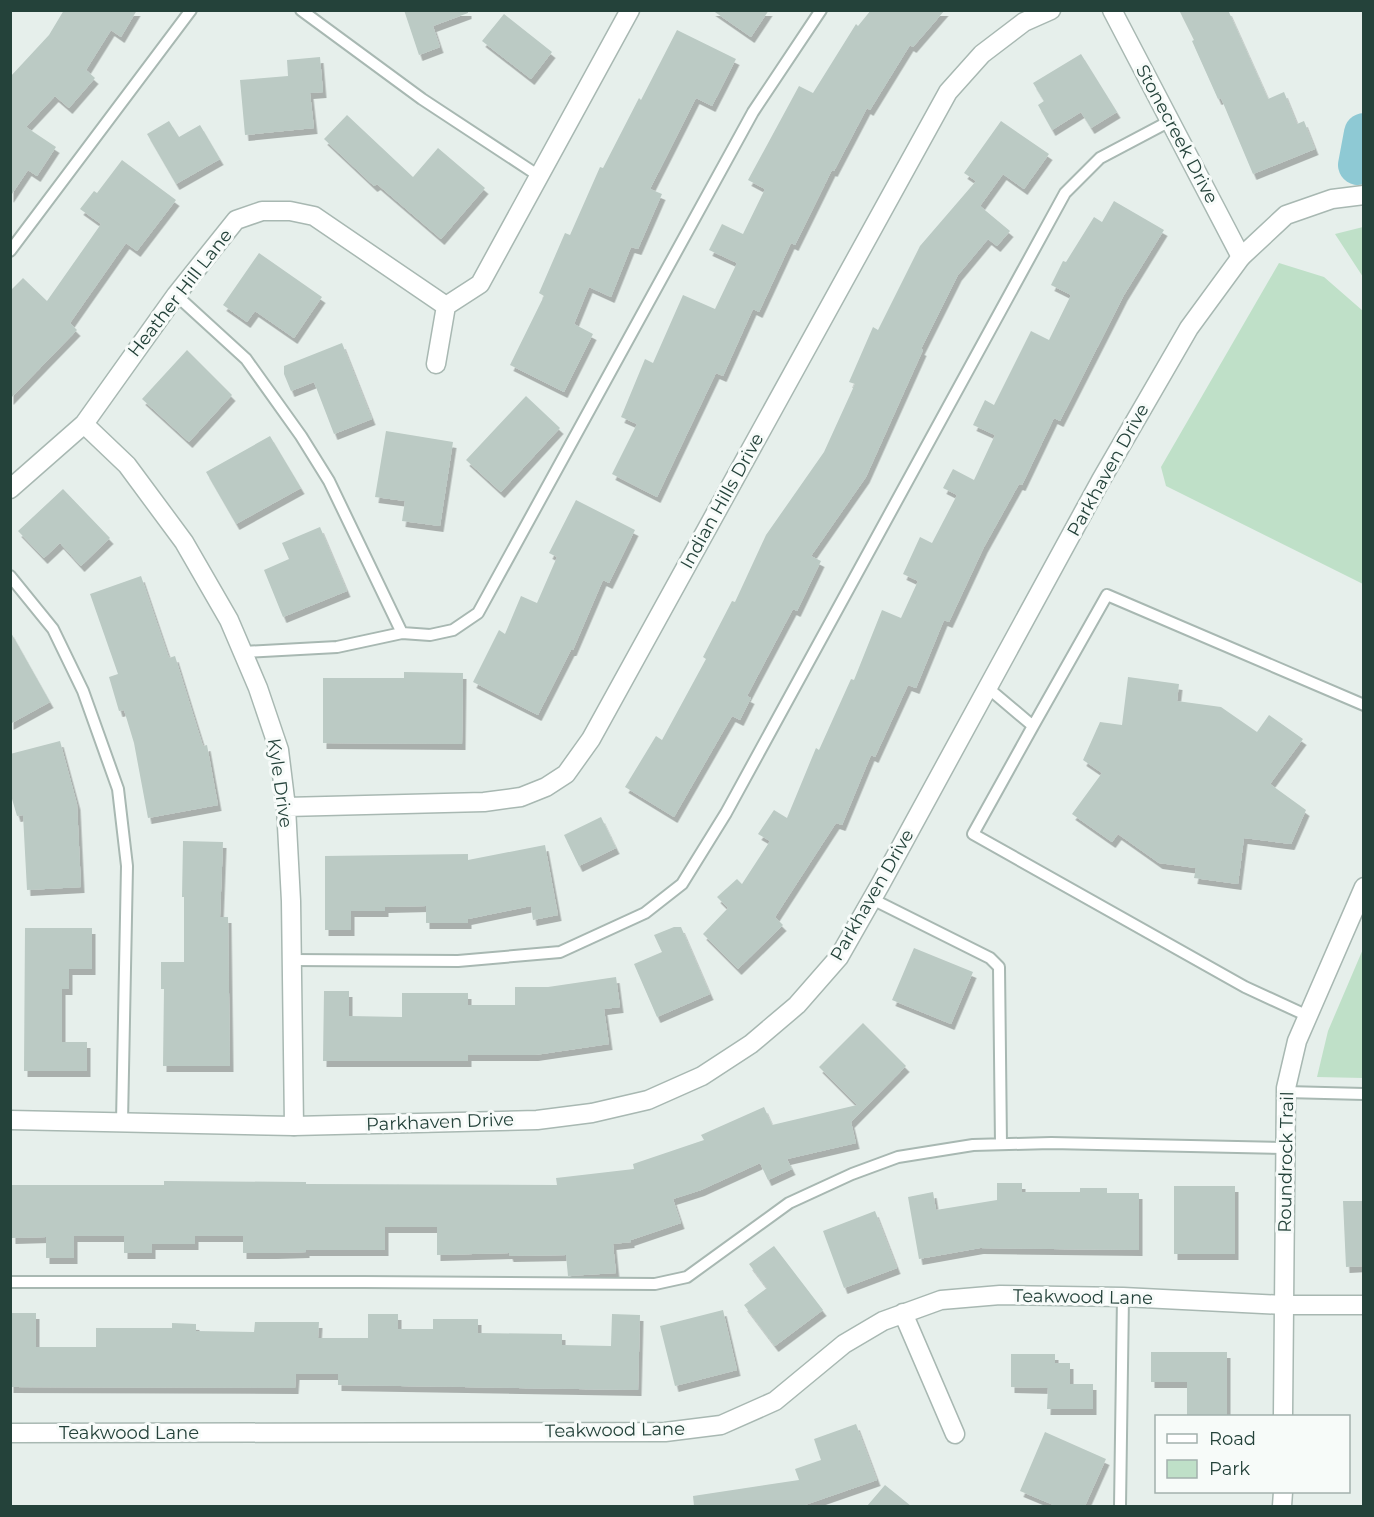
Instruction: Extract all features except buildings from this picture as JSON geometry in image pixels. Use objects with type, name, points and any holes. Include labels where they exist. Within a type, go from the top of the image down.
[{"type":"street","points":[[436,364],[446,306],[480,284],[630,10]]},
{"type":"street","name":"Indian Hills Drive","points":[[286,807],[484,802],[521,797],[546,787],[566,774],[591,739],[948,92],[981,54],[1024,22],[1050,10]]},
{"type":"street","name":"Stonecreek Drive","points":[[1112,10],[1241,257]]},
{"type":"street","name":"Parkhaven Drive","points":[[10,1120],[294,1126],[537,1120],[592,1113],[648,1101],[702,1076],[731,1057],[796,1005],[839,957],[1101,480],[1189,328],[1241,257],[1287,215],[1332,199],[1364,195]]},
{"type":"street","name":"Heather Hill Lane","points":[[10,489],[84,424],[176,295],[236,220],[262,211],[290,211],[314,216],[446,306]]},
{"type":"street","name":"Kyle Drive","points":[[84,424],[127,465],[184,542],[229,620],[258,688],[279,750],[286,807],[292,960],[294,1126]]},
{"type":"street","name":"Roundrock Trail","points":[[1283,1415],[1286,1092],[1297,1041],[1364,887]]},
{"type":"street","name":"Teakwood Lane","points":[[10,1433],[665,1432],[721,1425],[775,1401],[844,1344],[882,1321],[941,1300],[1000,1294],[1284,1305],[1364,1305]]},
{"type":"street","points":[[903,1313],[955,1434]]},
{"type":"lane","points":[[10,251],[191,10]]},
{"type":"lane","points":[[301,10],[422,99],[539,176]]},
{"type":"lane","points":[[243,652],[337,647],[402,633],[430,635],[453,630],[478,613],[753,112],[821,10]]},
{"type":"lane","points":[[292,960],[458,961],[560,952],[645,913],[682,884],[726,813],[1065,193],[1100,158],[1170,121]]},
{"type":"lane","points":[[176,295],[246,359],[302,436],[329,481],[402,633]]},
{"type":"lane","points":[[10,576],[53,629],[82,691],[118,789],[127,866],[122,1122]]},
{"type":"lane","points":[[1308,1016],[1245,987],[973,834],[1107,594],[1364,705]]},
{"type":"lane","points":[[988,688],[1033,726]]},
{"type":"lane","points":[[872,899],[990,958],[999,967],[1001,1144]]},
{"type":"lane","points":[[1286,1092],[1364,1094]]},
{"type":"lane","points":[[10,1282],[655,1284],[687,1277],[789,1203],[852,1174],[898,1157],[973,1144],[1285,1148]]},
{"type":"lane","points":[[1120,1506],[1123,1297]]},
{"type":"green space","points":[[1364,227],[1363,277],[1335,234]]},
{"type":"green space","points":[[1279,263],[1324,277],[1363,311],[1363,584],[1166,486],[1161,467]]},
{"type":"green space","points":[[1363,949],[1363,1078],[1317,1077],[1328,1031]]},
{"type":"waterway","points":[[1358,165],[1364,133]]}]
